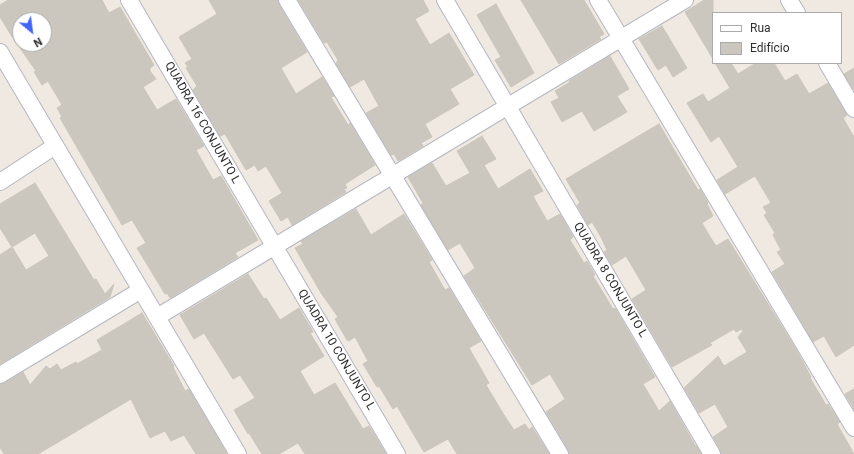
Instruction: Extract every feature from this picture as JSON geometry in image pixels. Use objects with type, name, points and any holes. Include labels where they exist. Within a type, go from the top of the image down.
[{"type":"street","name":"QUADRA 16 CONJUNTO L","points":[[129,0],[274,246]]},
{"type":"street","points":[[287,0],[560,454]]},
{"type":"street","name":"QUADRA 8 CONJUNTO L","points":[[445,0],[712,454]]},
{"type":"street","points":[[598,0],[854,428]]},
{"type":"street","points":[[157,317],[685,0]]},
{"type":"street","points":[[789,0],[796,12]]},
{"type":"street","points":[[0,52],[238,454]]},
{"type":"street","points":[[827,64],[854,109]]},
{"type":"street","points":[[0,182],[55,146]]},
{"type":"street","name":"QUADRA 10 CONJUNTO L","points":[[274,246],[397,454]]},
{"type":"street","points":[[0,375],[141,290]]},
{"type":"building","points":[[8,0],[102,0],[109,13],[120,7],[154,65],[150,68],[150,71],[156,79],[143,87],[157,110],[176,99],[204,146],[196,150],[213,180],[221,176],[258,240],[235,253],[238,257],[170,298],[167,293],[165,294],[137,248],[146,243],[132,220],[122,225],[60,118],[62,117],[57,108],[62,105],[48,81],[42,85],[34,72],[36,71],[23,52],[52,52],[52,12],[12,12],[12,36],[0,17],[0,5]]},
{"type":"building","points":[[209,0],[278,0],[279,5],[307,52],[281,68],[296,94],[322,77],[334,96],[331,97],[348,125],[350,123],[375,165],[345,184],[347,188],[344,189],[346,192],[292,225],[288,217],[281,221],[269,201],[282,193],[266,166],[258,171],[255,165],[246,170],[225,134],[220,136],[193,90],[197,86],[186,68],[188,67],[185,63],[192,59],[179,37],[217,14]]},
{"type":"building","points":[[298,0],[423,0],[429,11],[415,19],[430,45],[449,33],[474,75],[450,89],[459,104],[425,124],[432,137],[421,143],[423,146],[398,161],[394,154],[391,155],[366,113],[379,106],[364,79],[350,87],[336,64],[338,60],[327,42],[324,43]]},
{"type":"building","points":[[521,0],[584,0],[604,34],[599,37],[601,39],[559,64]]},
{"type":"building","points":[[704,0],[713,0],[712,57],[685,12]]},
{"type":"building","points":[[496,4],[534,73],[511,87],[495,60],[501,57],[477,15]]},
{"type":"building","points":[[662,26],[687,68],[673,77],[666,65],[658,70],[639,39]]},
{"type":"building","points":[[610,56],[629,89],[617,96],[627,112],[594,131],[582,111],[562,122],[551,102],[559,98],[555,91]]},
{"type":"building","points":[[716,64],[732,64],[738,74],[754,64],[775,64],[785,81],[797,74],[809,94],[828,83],[847,115],[843,118],[854,137],[854,345],[836,357],[824,336],[813,342],[772,272],[785,264],[777,252],[781,250],[773,235],[775,233],[764,215],[767,213],[763,207],[771,203],[755,176],[725,194],[717,180],[738,167],[719,136],[711,142],[687,103],[703,94],[708,102],[730,88]]},
{"type":"building","points":[[854,68],[854,90],[844,74]]},
{"type":"building","points":[[659,124],[698,190],[700,189],[708,203],[707,204],[713,216],[702,223],[709,235],[716,246],[728,239],[797,351],[811,377],[810,378],[826,405],[828,404],[840,422],[837,424],[854,454],[721,454],[720,449],[713,437],[728,427],[715,404],[699,413],[684,388],[718,356],[724,366],[747,352],[738,337],[743,331],[742,329],[736,332],[734,329],[710,343],[712,345],[672,367],[632,299],[646,290],[626,256],[612,265],[604,252],[607,250],[601,237],[592,222],[588,225],[577,205],[580,203],[566,179]]},
{"type":"building","points":[[482,136],[496,159],[484,165],[498,189],[530,169],[543,191],[533,196],[547,221],[560,214],[573,237],[570,240],[584,263],[587,261],[595,275],[593,276],[613,309],[615,308],[655,377],[643,384],[659,411],[670,401],[701,454],[569,454],[568,449],[546,412],[565,399],[550,374],[532,385],[464,276],[475,268],[460,243],[448,250],[421,205],[423,203],[408,177],[432,163],[446,186],[470,173],[457,151]]},
{"type":"building","points":[[35,183],[94,280],[96,279],[105,294],[114,284],[110,297],[0,364],[0,255],[12,247],[0,228],[0,204]],"holes":[[[35,233],[49,256],[26,270],[12,247]]]},
{"type":"building","points":[[356,209],[371,235],[404,214],[432,260],[429,262],[445,290],[449,288],[481,341],[469,348],[489,383],[486,385],[504,415],[514,430],[525,424],[529,430],[532,427],[549,454],[457,454],[448,439],[424,452],[397,406],[393,409],[363,364],[368,361],[355,337],[349,341],[347,340],[335,319],[338,317],[321,293],[295,248],[303,244],[301,241]]},
{"type":"building","points":[[248,274],[280,320],[299,308],[313,332],[310,333],[324,356],[300,371],[314,395],[335,383],[363,429],[369,426],[386,454],[305,454],[298,443],[279,454],[262,454],[234,410],[255,398],[240,375],[233,379],[204,333],[194,339],[180,315]]},
{"type":"building","points":[[142,313],[174,366],[173,367],[185,391],[189,389],[227,454],[196,454],[184,435],[171,441],[165,431],[150,438],[131,399],[38,454],[4,454],[0,447],[0,384],[5,383],[23,372],[30,385],[46,366],[50,369],[57,364],[61,370],[76,362],[77,364],[102,350],[97,340]]},
{"type":"building","points":[[854,389],[854,409],[845,394]]}]
